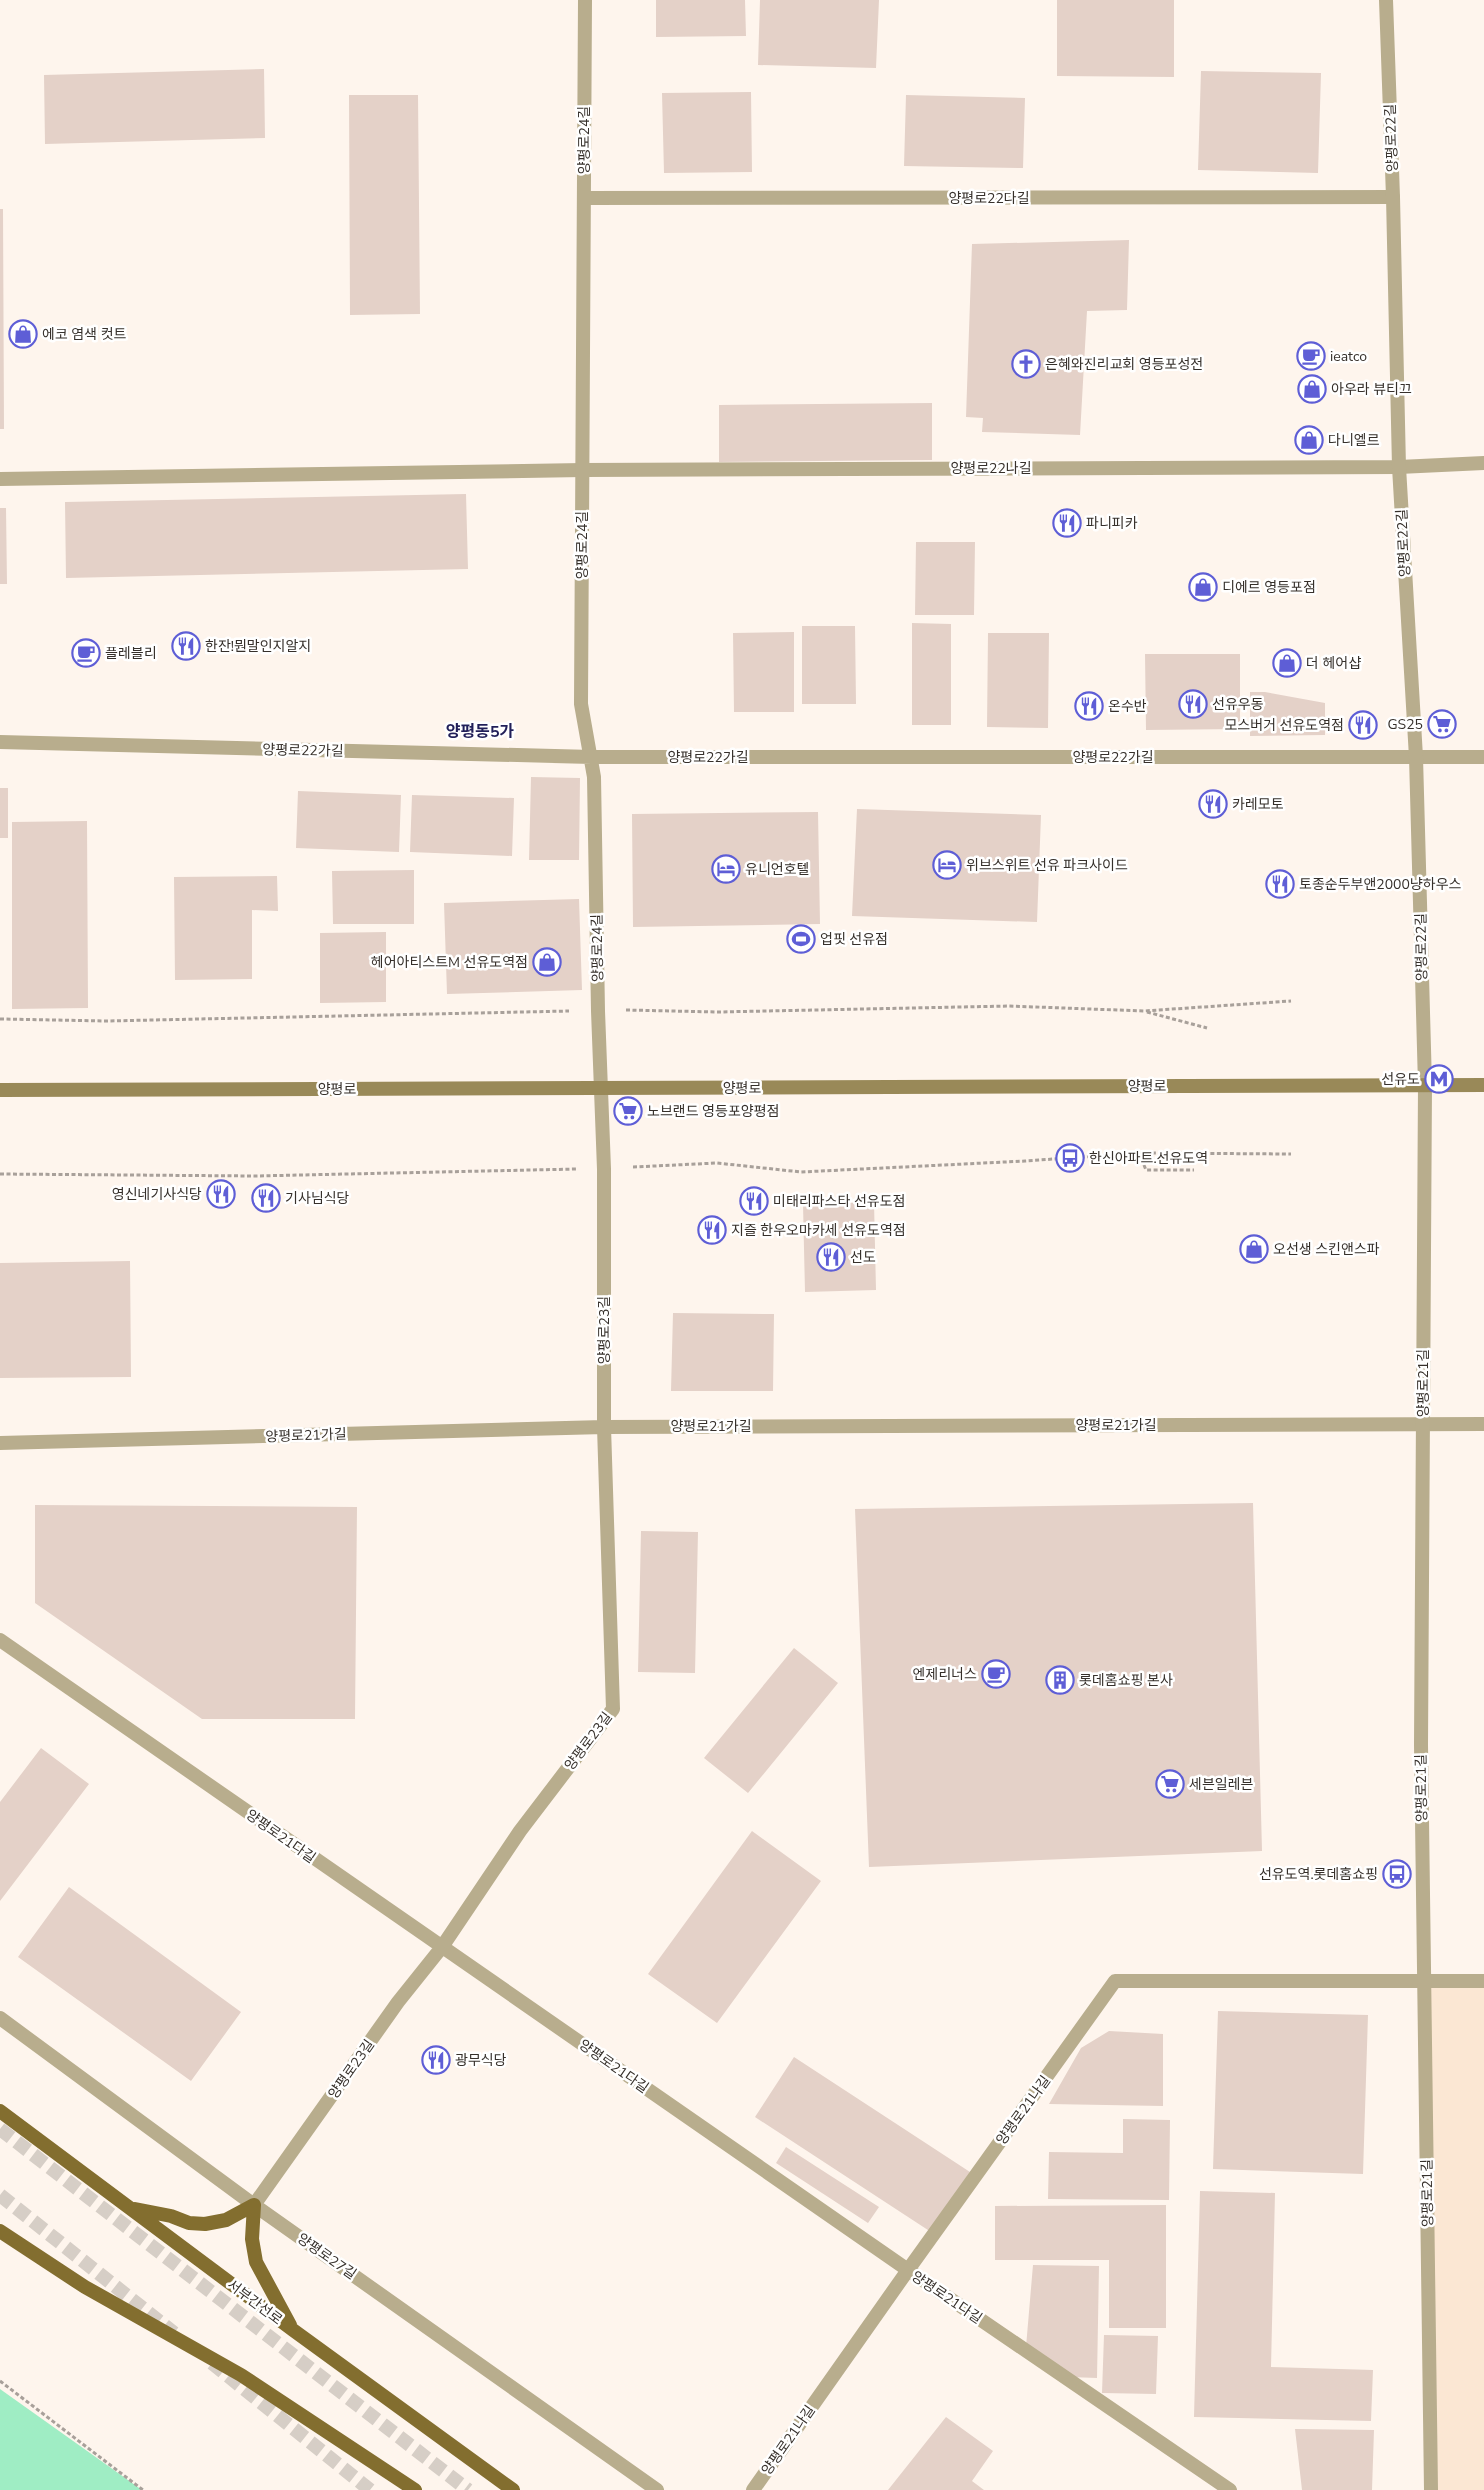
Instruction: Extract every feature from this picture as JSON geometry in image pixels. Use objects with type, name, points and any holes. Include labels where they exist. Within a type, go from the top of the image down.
[{"type":"main road","name":"양평로","points":[[0,1090],[1484,1085]]},
{"type":"main road","name":"서부간선로","points":[[0,2111],[293,2330],[513,2490]]},
{"type":"main road","points":[[132,2208],[205,2224],[226,2220],[254,2205]]},
{"type":"main road","points":[[254,2205],[252,2239],[256,2262],[293,2330]]},
{"type":"main road","points":[[0,2231],[85,2288],[241,2374],[415,2490]]},
{"type":"street","name":"양평로24길","points":[[585,0],[581,704],[592,757],[594,777],[598,1011],[602,1088]]},
{"type":"street","name":"양평로22길","points":[[1386,0],[1393,197],[1399,467],[1416,758],[1424,1085]]},
{"type":"street","name":"양평로22다길","points":[[584,198],[1393,197]]},
{"type":"street","name":"양평로22나길","points":[[0,479],[583,470],[1399,467],[1484,463]]},
{"type":"street","name":"양평로22가길","points":[[0,742],[592,757],[1484,757]]},
{"type":"street","name":"양평로21길","points":[[1424,1085],[1421,1745],[1431,2490]]},
{"type":"street","name":"양평로23길","points":[[254,2205],[398,2002],[442,1947],[520,1831],[613,1709],[604,1426],[602,1088]]},
{"type":"street","name":"양평로21가길","points":[[0,1443],[604,1426],[1484,1424]]},
{"type":"street","name":"양평로21다길","points":[[0,1640],[908,2270],[1230,2490]]},
{"type":"street","points":[[1424,1981],[1484,1981]]},
{"type":"street","name":"양평로21나길","points":[[753,2490],[1115,1982],[1424,1981]]},
{"type":"street","name":"양평로27길","points":[[0,2018],[254,2205],[657,2490]]},
{"type":"path","points":[[623,1010],[718,1012],[1009,1006],[1144,1011],[1291,1000]]},
{"type":"path","points":[[0,1019],[117,1021],[573,1011]]},
{"type":"path","points":[[1144,1011],[1207,1028]]},
{"type":"path","points":[[1139,1153],[1146,1170],[1194,1170]]},
{"type":"path","points":[[624,1168],[717,1163],[801,1172],[1025,1161],[1139,1153],[1291,1154]]},
{"type":"path","points":[[0,1174],[255,1176],[580,1169]]},
{"type":"path","points":[[0,2381],[143,2490]]},
{"type":"shaded area","points":[[1424,1981],[1484,1981],[1484,2490],[1431,2490]]},
{"type":"green space","points":[[0,2389],[142,2490],[0,2490]]},
{"type":"building","points":[[656,0],[745,0],[746,36],[656,37]]},
{"type":"building","points":[[760,0],[879,0],[876,68],[758,65]]},
{"type":"building","points":[[1057,0],[1174,0],[1174,77],[1057,76]]},
{"type":"building","points":[[264,69],[265,138],[45,144],[44,75]]},
{"type":"building","points":[[1201,71],[1321,73],[1318,173],[1198,170]]},
{"type":"building","points":[[751,92],[752,172],[664,173],[662,93]]},
{"type":"building","points":[[349,95],[418,95],[420,314],[350,315]]},
{"type":"building","points":[[906,95],[1025,98],[1023,168],[904,166]]},
{"type":"building","points":[[0,209],[3,209],[4,429],[0,429]]},
{"type":"building","name":"은혜와진리교회 영등포성전","points":[[1129,240],[1127,310],[1087,311],[1080,435],[982,432],[983,418],[966,417],[972,244]]},
{"type":"building","points":[[932,403],[932,460],[719,462],[719,405]]},
{"type":"building","points":[[466,494],[468,569],[66,578],[65,502]]},
{"type":"building","points":[[0,508],[6,508],[7,584],[0,584]]},
{"type":"building","points":[[916,542],[975,542],[974,615],[915,615]]},
{"type":"building","points":[[912,623],[951,624],[951,725],[912,725]]},
{"type":"building","points":[[802,626],[855,626],[856,704],[802,704]]},
{"type":"building","points":[[794,632],[794,712],[734,712],[733,633]]},
{"type":"building","points":[[988,633],[1049,633],[1048,728],[987,727]]},
{"type":"building","points":[[1145,654],[1240,654],[1240,729],[1146,730]]},
{"type":"building","points":[[1250,692],[1265,692],[1325,703],[1325,735],[1250,736]]},
{"type":"building","points":[[531,777],[580,778],[579,860],[529,860]]},
{"type":"building","points":[[0,788],[8,788],[8,838],[0,838]]},
{"type":"building","points":[[298,791],[401,795],[399,852],[296,848]]},
{"type":"building","points":[[412,795],[514,798],[512,856],[410,852]]},
{"type":"building","name":"위브스위트 선유 파크사이드","points":[[857,809],[1041,815],[1037,922],[852,916]]},
{"type":"building","name":"유니언호텔","points":[[818,812],[820,924],[633,927],[632,814]]},
{"type":"building","points":[[87,821],[88,1008],[12,1009],[12,822]]},
{"type":"building","points":[[414,870],[414,924],[333,924],[332,871]]},
{"type":"building","points":[[277,876],[278,911],[252,910],[252,979],[175,980],[174,877]]},
{"type":"building","points":[[579,899],[582,990],[447,994],[444,903]]},
{"type":"building","points":[[386,932],[386,1002],[320,1003],[320,933]]},
{"type":"building","points":[[874,1202],[876,1290],[805,1292],[803,1204]]},
{"type":"building","points":[[130,1261],[131,1377],[0,1378],[0,1263]]},
{"type":"building","points":[[673,1313],[774,1314],[773,1391],[671,1391]]},
{"type":"building","name":"롯데홈쇼핑 본사","points":[[1253,1503],[1262,1851],[869,1867],[855,1509]]},
{"type":"building","points":[[35,1505],[357,1507],[355,1719],[202,1719],[35,1603]]},
{"type":"building","points":[[641,1531],[698,1532],[695,1673],[638,1672]]},
{"type":"building","points":[[794,1648],[838,1683],[748,1793],[704,1758]]},
{"type":"building","points":[[41,1748],[89,1784],[0,1901],[0,1802]]},
{"type":"building","points":[[752,1831],[821,1881],[717,2023],[648,1974]]},
{"type":"building","points":[[69,1887],[241,2012],[191,2081],[18,1957]]},
{"type":"building","points":[[1218,2011],[1368,2015],[1363,2174],[1213,2169]]},
{"type":"building","points":[[1109,2031],[1163,2034],[1163,2106],[1049,2104],[1081,2048]]},
{"type":"building","points":[[794,2057],[970,2172],[931,2232],[755,2117]]},
{"type":"building","points":[[1123,2119],[1170,2120],[1169,2200],[1048,2199],[1049,2152],[1123,2153]]},
{"type":"building","points":[[786,2147],[879,2207],[868,2223],[776,2163]]},
{"type":"building","points":[[1200,2191],[1275,2193],[1271,2367],[1373,2370],[1371,2421],[1194,2417]]},
{"type":"building","points":[[1166,2205],[1166,2328],[1109,2328],[1109,2260],[995,2260],[995,2206]]},
{"type":"building","points":[[1033,2265],[1099,2266],[1097,2378],[1070,2377],[1026,2347]]},
{"type":"building","points":[[1104,2335],[1158,2336],[1156,2394],[1102,2393]]},
{"type":"building","points":[[946,2417],[993,2451],[972,2481],[984,2490],[888,2490]]},
{"type":"building","points":[[1295,2429],[1374,2430],[1372,2490],[1302,2490]]},
{"type":"tunnel","points":[[0,2129],[468,2490]]},
{"type":"tunnel","points":[[0,2195],[174,2333]]},
{"type":"tunnel","points":[[212,2363],[370,2490]]},
{"type":"place","name":"에코 염색 컷트","points":[[23,334]]},
{"type":"place","name":"ieatco","points":[[1311,356]]},
{"type":"place","name":"은혜와진리교회 영등포성전","points":[[1026,364]]},
{"type":"place","name":"아우라 뷰티끄","points":[[1312,389]]},
{"type":"place","name":"다니엘르","points":[[1309,440]]},
{"type":"place","name":"파니피카","points":[[1067,523]]},
{"type":"place","name":"디에르 영등포점","points":[[1203,587]]},
{"type":"place","name":"한잔!뭔말인지알지","points":[[186,646]]},
{"type":"place","name":"플레블리","points":[[86,653]]},
{"type":"place","name":"더 헤어샵","points":[[1287,663]]},
{"type":"place","name":"선유우동","points":[[1193,704]]},
{"type":"place","name":"온수반","points":[[1089,706]]},
{"type":"place","name":"GS25","points":[[1442,724]]},
{"type":"place","name":"모스버거 선유도역점","points":[[1363,725]]},
{"type":"place","name":"카레모토","points":[[1213,804]]},
{"type":"place","name":"위브스위트 선유 파크사이드","points":[[947,865]]},
{"type":"place","name":"유니언호텔","points":[[726,869]]},
{"type":"place","name":"토종순두부앤2000냥하우스","points":[[1280,884]]},
{"type":"place","name":"업핏 선유점","points":[[801,939]]},
{"type":"place","name":"헤어아티스트M 선유도역점","points":[[547,962]]},
{"type":"place","name":"선유도","points":[[1439,1079]]},
{"type":"place","name":"노브랜드 영등포양평점","points":[[628,1111]]},
{"type":"place","name":"한신아파트.선유도역","points":[[1070,1158]]},
{"type":"place","name":"영신네기사식당","points":[[221,1194]]},
{"type":"place","name":"기사님식당","points":[[266,1198]]},
{"type":"place","name":"미태리파스타 선유도점","points":[[754,1201]]},
{"type":"place","name":"지즐 한우오마카세 선유도역점","points":[[712,1230]]},
{"type":"place","name":"오선생 스킨앤스파","points":[[1254,1249]]},
{"type":"place","name":"선도","points":[[831,1257]]},
{"type":"place","name":"엔제리너스","points":[[996,1674]]},
{"type":"place","name":"롯데홈쇼핑 본사","points":[[1060,1680]]},
{"type":"place","name":"세븐일레븐","points":[[1170,1784]]},
{"type":"place","name":"선유도역.롯데홈쇼핑","points":[[1397,1874]]},
{"type":"place","name":"광무식당","points":[[436,2060]]},
{"type":"district","name":"양평동5가","points":[[480,731]]}]
